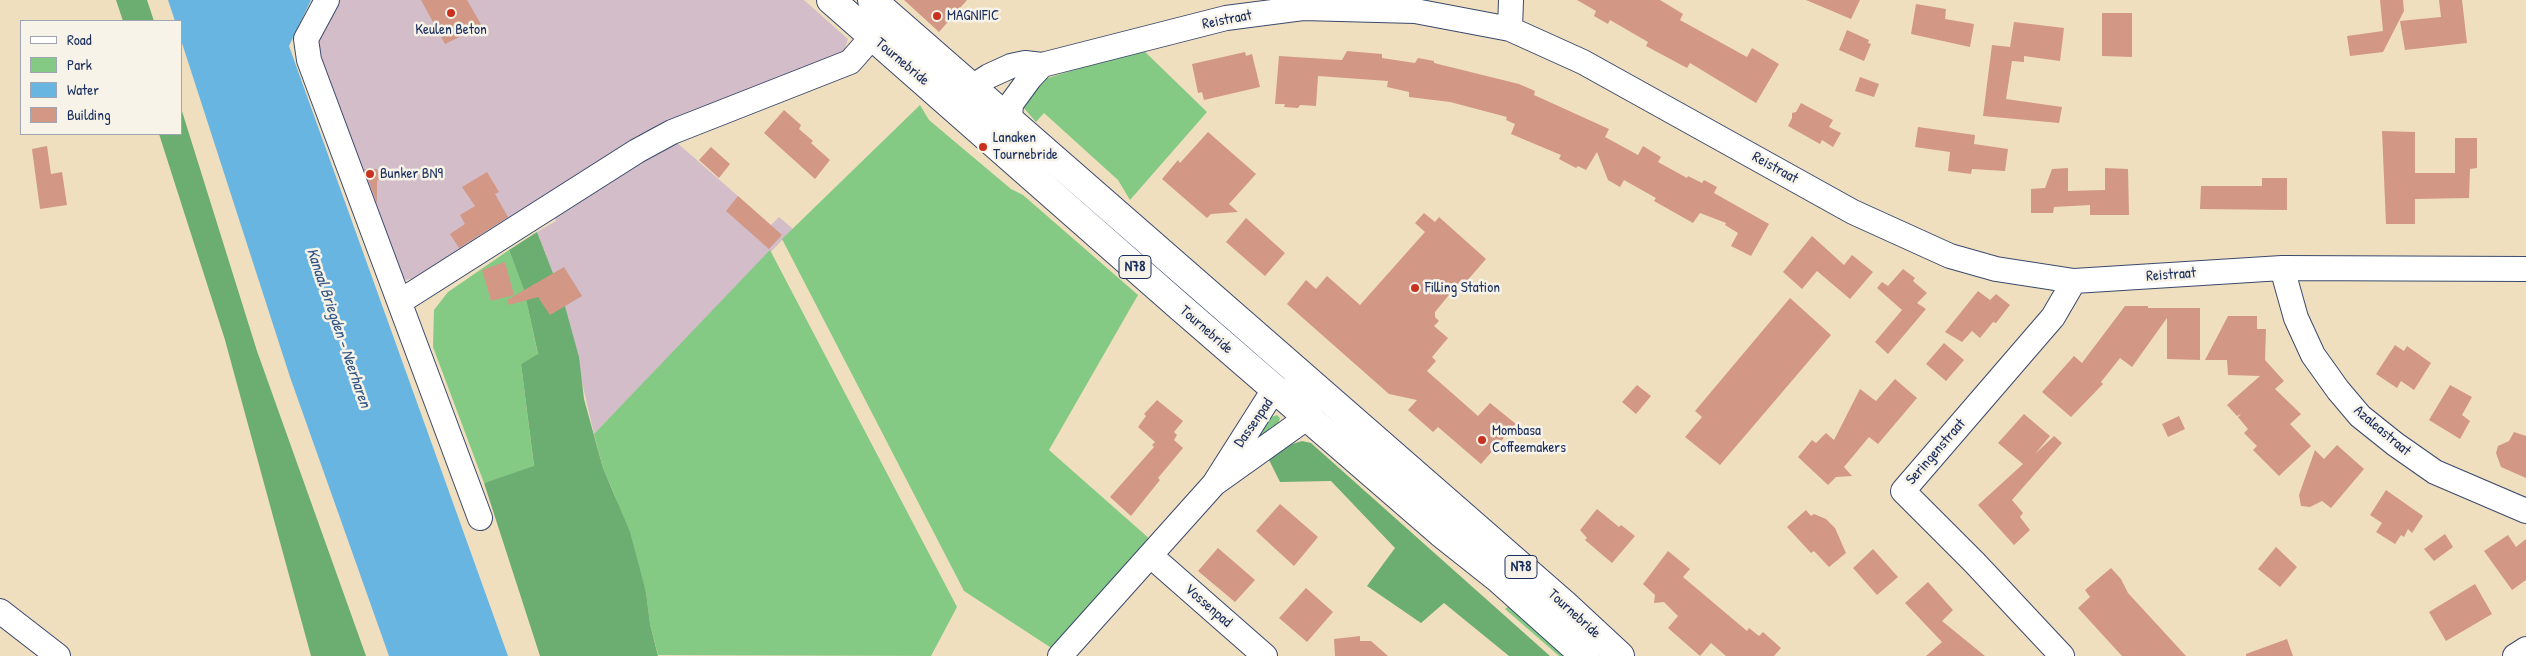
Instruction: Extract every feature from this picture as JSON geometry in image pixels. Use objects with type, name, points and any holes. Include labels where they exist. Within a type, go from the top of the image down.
[{"type":"main road","name":"Tournebride","points":[[831,0],[1278,392],[1441,533],[1499,579],[1585,656]]},
{"type":"main road","name":"Tournebride","points":[[872,0],[1564,604],[1620,656]]},
{"type":"street","points":[[327,0],[306,39],[309,60],[401,301],[480,518]]},
{"type":"street","points":[[401,301],[644,147],[672,132],[850,62],[872,36],[872,22],[850,0]]},
{"type":"street","points":[[1510,29],[1511,0]]},
{"type":"street","name":"Reistraat","points":[[972,87],[989,76],[1012,66],[1025,63],[1042,65],[1226,18],[1303,8],[1415,11],[1510,29],[1583,62],[1853,212],[1950,256],[1996,269],[2074,281],[2282,268],[2526,269]]},
{"type":"street","points":[[1010,119],[1011,104],[1042,65]]},
{"type":"street","name":"Azaleastraat","points":[[2282,268],[2296,318],[2313,355],[2338,390],[2360,416],[2435,472],[2526,511]]},
{"type":"street","name":"Seringenstraat","points":[[2062,656],[1974,562],[1903,491],[2053,317],[2074,281]]},
{"type":"street","points":[[1308,417],[1314,386]]},
{"type":"street","name":"Dassenpad","points":[[1060,656],[1152,556],[1214,484],[1268,399],[1278,392],[1314,386]]},
{"type":"street","name":"Dassenpad","points":[[1214,484],[1308,417]]},
{"type":"street","name":"Vossenpad","points":[[1152,556],[1265,656]]},
{"type":"street","points":[[0,611],[58,656]]},
{"type":"street","points":[[2515,656],[2526,648]]},
{"type":"shaded area","points":[[334,0],[804,0],[848,39],[843,54],[421,276],[406,280],[398,274],[317,58],[316,37]]},
{"type":"shaded area","points":[[675,141],[771,225],[779,217],[793,229],[594,434],[563,300],[537,232],[556,221],[553,212]]},
{"type":"green space","points":[[116,0],[147,0],[154,20],[123,20]]},
{"type":"green space","points":[[1142,49],[1207,112],[1130,200],[1118,180],[1044,113],[1036,122],[1022,106],[1038,81]]},
{"type":"green space","points":[[920,105],[929,120],[1011,189],[1023,195],[1138,295],[1049,450],[1152,541],[1056,651],[964,591],[782,239]]},
{"type":"green space","points":[[182,111],[257,351],[366,656],[311,656],[225,340],[159,135],[182,135]]},
{"type":"green space","points":[[537,232],[563,299],[579,357],[584,399],[603,468],[630,532],[646,592],[650,624],[658,656],[540,656],[484,483],[534,466],[521,364],[538,354],[524,290],[509,250]]},
{"type":"green space","points":[[509,250],[524,289],[538,355],[521,364],[534,467],[484,483],[433,347],[434,310],[448,292]]},
{"type":"green space","points":[[770,250],[957,607],[931,656],[658,655],[650,624],[646,592],[615,496],[603,468],[594,434]]},
{"type":"green space","points":[[1277,415],[1280,418],[1278,424],[1256,447],[1248,440],[1268,418]]},
{"type":"green space","points":[[1302,441],[1311,443],[1550,656],[1509,656],[1444,603],[1421,623],[1367,586],[1395,548],[1331,481],[1280,482],[1269,460],[1289,445]]},
{"type":"green space","points":[[1510,605],[1568,656],[1559,656],[1505,609]]},
{"type":"water","name":"Kanaal Briegden - Neerharen","points":[[168,0],[311,0],[289,46],[508,656],[389,656],[290,377],[182,43],[182,20],[175,20]]},
{"type":"building","name":"Keulen Beton","points":[[421,0],[467,0],[482,26],[445,44]]},
{"type":"building","name":"MAGNIFIC","points":[[904,0],[967,0],[939,32]]},
{"type":"building","points":[[1577,0],[1660,0],[1683,14],[1680,20],[1747,57],[1752,48],[1779,64],[1756,103],[1690,63],[1687,68],[1646,46],[1648,42],[1610,20],[1608,24],[1594,16],[1596,11]]},
{"type":"building","points":[[1806,0],[1860,0],[1851,19]]},
{"type":"building","points":[[2380,0],[2403,0],[2404,11],[2383,52],[2350,56],[2347,36],[2383,31]]},
{"type":"building","points":[[2439,0],[2462,0],[2467,43],[2405,50],[2400,21],[2441,17]]},
{"type":"building","points":[[1916,4],[1946,9],[1945,19],[1974,24],[1970,47],[1911,34]]},
{"type":"building","points":[[2102,13],[2132,13],[2132,57],[2102,56]]},
{"type":"building","points":[[2014,22],[2064,28],[2060,61],[2024,56],[2024,62],[2012,61],[2006,99],[2062,107],[2059,123],[1983,116],[1992,45],[2010,47]]},
{"type":"building","points":[[1847,30],[1869,40],[1868,43],[1871,44],[1864,61],[1839,50]]},
{"type":"building","points":[[1347,51],[1382,54],[1382,58],[1415,63],[1418,58],[1434,61],[1434,63],[1519,84],[1535,91],[1534,95],[1609,129],[1605,137],[1638,155],[1643,146],[1661,157],[1658,162],[1687,178],[1688,176],[1702,183],[1704,180],[1717,187],[1714,193],[1769,224],[1751,256],[1731,246],[1738,233],[1725,225],[1726,223],[1700,213],[1693,223],[1654,201],[1656,198],[1624,180],[1620,187],[1608,180],[1597,152],[1586,170],[1578,166],[1576,168],[1559,159],[1561,155],[1511,134],[1515,124],[1506,120],[1507,117],[1450,102],[1409,97],[1409,92],[1387,87],[1388,81],[1318,76],[1316,106],[1300,105],[1298,108],[1284,107],[1285,104],[1275,104],[1279,56],[1342,60]]},
{"type":"building","points":[[1245,52],[1246,56],[1252,54],[1260,87],[1204,100],[1202,92],[1198,93],[1192,64]]},
{"type":"building","points":[[1860,77],[1879,84],[1874,97],[1855,91]]},
{"type":"building","points":[[1801,103],[1833,120],[1829,127],[1841,133],[1833,147],[1822,140],[1820,144],[1788,126],[1792,113],[1796,112]]},
{"type":"building","points":[[784,110],[801,125],[799,129],[813,141],[811,143],[830,160],[815,179],[764,133]]},
{"type":"building","points":[[1918,127],[1975,135],[1974,144],[2008,149],[2005,171],[1972,169],[1971,174],[1948,171],[1950,152],[1915,147]]},
{"type":"building","points":[[2382,131],[2415,132],[2415,173],[2455,173],[2455,138],[2477,138],[2477,168],[2470,169],[2469,198],[2415,199],[2415,224],[2386,224]]},
{"type":"building","points":[[1208,132],[1256,174],[1229,204],[1238,212],[1211,214],[1207,218],[1162,179],[1178,160],[1180,163]]},
{"type":"building","points":[[47,146],[51,174],[62,172],[67,205],[40,209],[32,149]]},
{"type":"building","points":[[711,147],[730,164],[719,178],[699,160]]},
{"type":"building","points":[[2068,168],[2068,191],[2105,190],[2105,168],[2128,169],[2129,215],[2090,215],[2090,205],[2054,207],[2053,213],[2031,213],[2031,189],[2045,188],[2052,169]]},
{"type":"building","points":[[364,169],[377,169],[380,178],[377,181],[377,203]]},
{"type":"building","points":[[487,172],[499,192],[495,194],[508,217],[459,248],[450,234],[465,224],[460,215],[475,206],[462,187]]},
{"type":"building","points":[[2262,178],[2287,178],[2287,210],[2200,209],[2201,186],[2262,186]]},
{"type":"building","points":[[738,196],[782,235],[769,249],[726,211]]},
{"type":"building","points":[[1424,213],[1435,222],[1439,217],[1486,259],[1466,282],[1462,279],[1435,312],[1435,317],[1439,321],[1434,326],[1448,338],[1432,357],[1436,361],[1427,371],[1478,416],[1490,403],[1516,424],[1481,464],[1438,427],[1433,432],[1408,410],[1417,400],[1389,394],[1287,304],[1306,280],[1316,289],[1327,276],[1360,305],[1425,232],[1415,223]]},
{"type":"building","points":[[1246,218],[1285,253],[1265,276],[1226,242]]},
{"type":"building","points":[[1812,236],[1844,265],[1852,255],[1873,272],[1850,299],[1817,271],[1802,289],[1783,272]]},
{"type":"building","points":[[505,262],[514,295],[491,301],[482,270]]},
{"type":"building","points":[[564,267],[582,296],[550,315],[538,297],[509,305],[507,300]]},
{"type":"building","points":[[1903,269],[1915,278],[1913,281],[1927,293],[1917,303],[1926,309],[1888,354],[1875,342],[1902,310],[1877,288],[1882,282],[1888,286]]},
{"type":"building","points":[[1978,291],[1990,300],[1996,294],[2010,305],[1996,323],[1993,322],[1980,338],[1972,331],[1962,342],[1945,332]]},
{"type":"building","points":[[1790,298],[1831,335],[1720,465],[1685,437],[1702,417],[1695,411]]},
{"type":"building","points":[[2125,306],[2200,308],[2200,360],[2167,359],[2167,318],[2132,367],[2120,358],[2101,382],[2103,384],[2071,417],[2042,392],[2074,356],[2082,363]]},
{"type":"building","points":[[2228,316],[2257,316],[2257,329],[2266,329],[2265,360],[2284,381],[2275,389],[2301,414],[2290,424],[2311,446],[2279,476],[2253,450],[2257,446],[2244,433],[2248,429],[2238,417],[2241,414],[2237,416],[2227,405],[2260,376],[2228,375],[2227,360],[2205,360]]},
{"type":"building","points":[[1944,343],[1964,360],[1946,381],[1926,364]]},
{"type":"building","points":[[2395,345],[2404,351],[2407,346],[2431,363],[2414,390],[2401,381],[2397,388],[2376,374]]},
{"type":"building","points":[[1895,379],[1917,398],[1878,444],[1869,437],[1844,467],[1852,476],[1836,477],[1828,485],[1798,457],[1812,440],[1816,443],[1826,433],[1834,440],[1860,389],[1876,401]]},
{"type":"building","points":[[1637,385],[1651,396],[1636,414],[1622,402]]},
{"type":"building","points":[[2450,385],[2472,397],[2462,415],[2470,421],[2460,439],[2429,420]]},
{"type":"building","points":[[1157,400],[1183,421],[1174,432],[1177,435],[1174,440],[1183,448],[1158,478],[1160,480],[1131,516],[1110,497],[1154,447],[1152,445],[1155,442],[1138,427],[1146,416],[1144,414]]},
{"type":"building","points":[[2024,414],[2050,436],[2035,454],[2054,436],[2062,443],[2012,500],[2023,513],[2020,517],[2030,530],[2014,545],[1978,505],[2023,464],[1998,443]]},
{"type":"building","points":[[2179,416],[2185,429],[2168,437],[2162,424]]},
{"type":"building","points":[[2514,432],[2526,436],[2526,478],[2501,467],[2496,453],[2498,446],[2509,441]]},
{"type":"building","points":[[2337,445],[2364,469],[2331,508],[2322,501],[2310,507],[2301,506],[2299,495],[2315,450],[2324,459]]},
{"type":"building","points":[[2386,490],[2423,516],[2412,533],[2408,529],[2404,537],[2401,535],[2395,544],[2376,532],[2382,523],[2370,515]]},
{"type":"building","points":[[1280,504],[1318,537],[1294,566],[1256,531]]},
{"type":"building","points":[[1597,509],[1619,527],[1621,525],[1635,536],[1612,563],[1585,540],[1587,538],[1580,530]]},
{"type":"building","points":[[1806,510],[1811,516],[1814,514],[1826,519],[1835,528],[1846,553],[1829,567],[1814,551],[1811,553],[1787,527]]},
{"type":"building","points":[[2445,534],[2453,547],[2434,561],[2424,549]]},
{"type":"building","points":[[2508,535],[2516,547],[2526,539],[2526,580],[2512,590],[2484,551]]},
{"type":"building","points":[[2276,547],[2297,567],[2280,587],[2258,569]]},
{"type":"building","points":[[1218,548],[1255,580],[1235,602],[1198,571]]},
{"type":"building","points":[[1873,549],[1898,577],[1877,595],[1853,568]]},
{"type":"building","points":[[1668,551],[1690,569],[1683,577],[1747,631],[1749,628],[1759,636],[1763,632],[1781,648],[1774,656],[1726,656],[1711,643],[1700,656],[1668,628],[1678,616],[1664,602],[1654,603],[1655,595],[1643,584]]},
{"type":"building","points":[[2111,568],[2121,579],[2128,593],[2186,656],[2122,656],[2078,608],[2090,597],[2085,590]]},
{"type":"building","points":[[1928,582],[1953,610],[1942,621],[1985,656],[1926,656],[1942,642],[1905,603]]},
{"type":"building","points":[[2475,584],[2492,614],[2446,641],[2429,612]]},
{"type":"building","points":[[1306,588],[1333,612],[1307,642],[1279,618]]},
{"type":"building","points":[[1360,636],[1360,641],[1371,641],[1388,656],[1335,656],[1334,639]]},
{"type":"building","points":[[2287,639],[2293,656],[2246,656],[2246,654]]},
{"type":"place","name":"Keulen Beton","points":[[451,13]]},
{"type":"place","name":"MAGNIFIC","points":[[937,16]]},
{"type":"place","name":"Lanaken Tournebride","points":[[983,147]]},
{"type":"place","name":"Bunker BN9","points":[[370,174]]},
{"type":"place","name":"Filling Station","points":[[1415,288]]},
{"type":"place","name":"Mombasa Coffeemakers","points":[[1482,440]]}]
